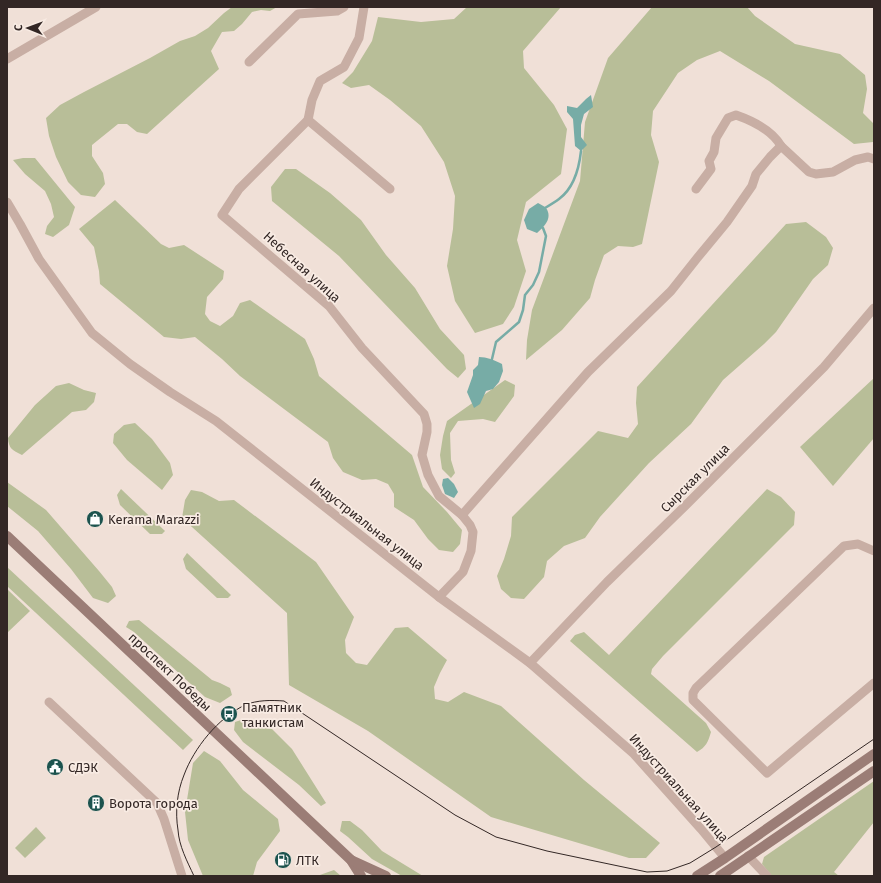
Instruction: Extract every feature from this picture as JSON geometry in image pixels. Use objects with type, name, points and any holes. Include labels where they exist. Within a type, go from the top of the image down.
[{"type":"main road","name":"проспект Победы","points":[[7,536],[351,860]]},
{"type":"main road","points":[[697,876],[874,754]]},
{"type":"main road","points":[[720,876],[874,771]]},
{"type":"main road","points":[[351,860],[361,876]]},
{"type":"main road","points":[[351,860],[386,876]]},
{"type":"street","points":[[7,59],[96,7]]},
{"type":"street","points":[[249,62],[298,14],[338,11],[344,7]]},
{"type":"street","points":[[364,7],[359,38],[344,67],[320,81],[312,100],[308,120],[390,189]]},
{"type":"street","points":[[696,189],[711,168],[709,161],[714,152],[716,138],[728,118],[736,114],[760,126],[777,139],[781,146],[809,172],[816,174],[833,172],[855,160],[868,157],[874,159]]},
{"type":"street","name":"Небесная улица","points":[[308,120],[239,188],[222,215],[329,306],[362,348],[424,414],[427,424],[427,432],[422,455],[428,475],[439,496],[462,515],[470,525],[473,532],[471,551],[463,572],[439,597]]},
{"type":"street","points":[[462,515],[588,372],[671,291],[727,222],[752,186],[756,174],[781,146]]},
{"type":"street","name":"Индустриальная улица","points":[[7,202],[39,259],[92,333],[130,364],[158,384],[216,421],[439,597],[530,663],[633,753],[725,858]]},
{"type":"street","name":"Сырская улица","points":[[530,663],[607,582],[824,367],[874,308]]},
{"type":"street","points":[[874,551],[858,544],[844,546],[696,688],[693,693],[693,700],[767,773],[874,683]]},
{"type":"street","points":[[49,702],[157,803],[164,819],[182,876]]},
{"type":"street","points":[[748,856],[767,876]]},
{"type":"green space","points":[[232,7],[277,7],[270,11],[261,10],[252,12],[234,31],[222,32],[211,51],[219,69],[147,134],[137,132],[127,124],[118,124],[92,145],[92,156],[103,173],[105,184],[95,197],[81,195],[68,182],[56,157],[49,136],[46,118],[60,105],[180,41],[195,36],[208,28]]},
{"type":"green space","points":[[467,7],[561,7],[523,51],[524,68],[554,105],[567,129],[561,174],[526,202],[517,240],[526,271],[514,307],[503,324],[475,333],[455,301],[447,266],[453,229],[455,196],[444,162],[421,126],[390,100],[369,85],[351,88],[342,83],[353,72],[372,41],[378,17],[421,22],[454,19]]},
{"type":"green space","points":[[652,7],[747,7],[755,16],[795,44],[840,54],[865,75],[867,89],[863,113],[874,124],[873,142],[854,144],[769,81],[720,51],[697,60],[678,73],[653,111],[651,135],[659,162],[642,244],[633,247],[618,246],[604,255],[590,298],[562,330],[526,360],[527,340],[532,310],[580,181],[585,122],[608,58]]},
{"type":"green space","points":[[35,158],[75,207],[69,225],[53,237],[45,234],[47,226],[54,217],[51,204],[45,191],[25,174],[13,160]]},
{"type":"green space","points":[[285,169],[296,169],[330,193],[361,220],[386,255],[415,288],[440,329],[464,355],[466,369],[458,378],[447,369],[339,256],[272,201],[271,187]]},
{"type":"green space","points":[[115,200],[161,244],[169,248],[184,245],[224,271],[223,279],[207,297],[205,314],[210,321],[220,326],[233,316],[240,303],[250,300],[305,339],[314,359],[319,376],[412,455],[423,487],[462,530],[460,544],[453,552],[439,550],[428,539],[414,520],[394,507],[394,494],[388,484],[376,479],[362,480],[343,472],[333,458],[328,442],[240,376],[195,337],[181,339],[164,337],[100,284],[94,247],[79,229]]},
{"type":"green space","points":[[806,222],[826,237],[833,248],[828,265],[813,279],[776,332],[723,380],[691,424],[649,463],[600,517],[585,538],[564,546],[547,561],[544,577],[524,599],[511,598],[501,589],[497,576],[511,536],[512,517],[598,431],[628,438],[638,424],[636,403],[637,387],[786,224]]},
{"type":"green space","points":[[874,378],[874,438],[833,486],[800,447]]},
{"type":"green space","points":[[505,380],[515,385],[514,396],[495,422],[483,419],[458,421],[450,433],[451,460],[455,473],[451,478],[442,469],[440,455],[447,421]]},
{"type":"green space","points":[[69,383],[84,390],[96,393],[94,402],[86,410],[72,412],[22,455],[13,450],[9,445],[8,438],[35,405],[56,386]]},
{"type":"green space","points":[[135,423],[152,439],[170,463],[173,475],[162,490],[127,460],[113,443],[114,434],[124,425]]},
{"type":"green space","points":[[7,482],[46,510],[99,571],[112,587],[116,596],[108,603],[93,598],[71,569],[38,531],[7,506]]},
{"type":"green space","points":[[121,489],[165,531],[162,534],[150,534],[120,505],[117,495]]},
{"type":"green space","points":[[767,489],[781,497],[795,512],[794,525],[663,656],[652,669],[651,674],[706,723],[711,732],[706,744],[697,752],[570,641],[575,635],[584,632],[609,655]]},
{"type":"green space","points":[[191,490],[202,492],[219,501],[234,500],[316,562],[354,617],[345,640],[346,653],[356,663],[367,665],[395,628],[408,627],[447,660],[434,687],[435,699],[448,702],[464,692],[501,706],[584,780],[660,843],[646,858],[629,858],[491,817],[368,731],[289,685],[287,613],[182,518],[185,500]]},
{"type":"green space","points":[[187,553],[231,595],[228,598],[217,598],[186,569],[183,559]]},
{"type":"green space","points":[[7,567],[193,740],[183,750],[7,586]]},
{"type":"green space","points":[[7,589],[30,611],[7,633]]},
{"type":"green space","points":[[139,620],[212,680],[230,688],[232,695],[220,703],[205,697],[134,632],[126,627],[129,621]]},
{"type":"green space","points":[[241,720],[258,722],[272,729],[292,749],[326,803],[321,806],[299,785],[243,742],[234,730],[235,722]]},
{"type":"green space","points":[[204,751],[220,761],[243,790],[278,819],[280,831],[257,862],[253,876],[203,876],[188,840],[185,812],[193,763]]},
{"type":"green space","points":[[874,781],[874,822],[834,872],[839,876],[772,876],[762,864],[764,857]]},
{"type":"green space","points":[[342,821],[350,821],[362,830],[382,851],[423,876],[402,876],[372,859],[340,831]]},
{"type":"green space","points":[[36,827],[46,838],[25,858],[15,848]]},
{"type":"green space","points":[[334,870],[341,876],[317,876]]},
{"type":"water","points":[[591,95],[593,107],[584,114],[581,125],[581,137],[587,145],[581,151],[575,146],[573,119],[567,112],[567,106],[577,108]]},
{"type":"water","points":[[538,203],[546,208],[549,215],[545,225],[537,233],[527,229],[524,220],[529,209]]},
{"type":"water","points":[[479,357],[490,359],[502,364],[503,371],[499,382],[493,389],[486,391],[480,404],[474,408],[467,392],[473,375],[473,370],[478,365]]},
{"type":"water","points":[[448,478],[454,484],[458,492],[454,498],[445,494],[442,485],[443,479]]},
{"type":"waterway","points":[[545,208],[564,195],[572,184],[579,165],[581,151]]},
{"type":"waterway","points":[[492,359],[496,342],[519,322],[523,310],[525,295],[533,285],[539,272],[546,236],[543,228]]},
{"type":"tram line","points":[[194,876],[180,842],[177,823],[178,795],[182,782],[194,754],[216,726],[235,711],[254,702],[284,701],[455,815],[496,837],[547,851],[647,872],[667,871],[690,863],[716,847],[874,739]]},
{"type":"place","name":"Kerama Marazzi","points":[[95,519]]},
{"type":"place","name":"Памятник танкистам","points":[[229,714]]},
{"type":"place","name":"СДЭК","points":[[55,767]]},
{"type":"place","name":"Ворота города","points":[[96,803]]},
{"type":"place","name":"ЛТК","points":[[283,860]]}]
